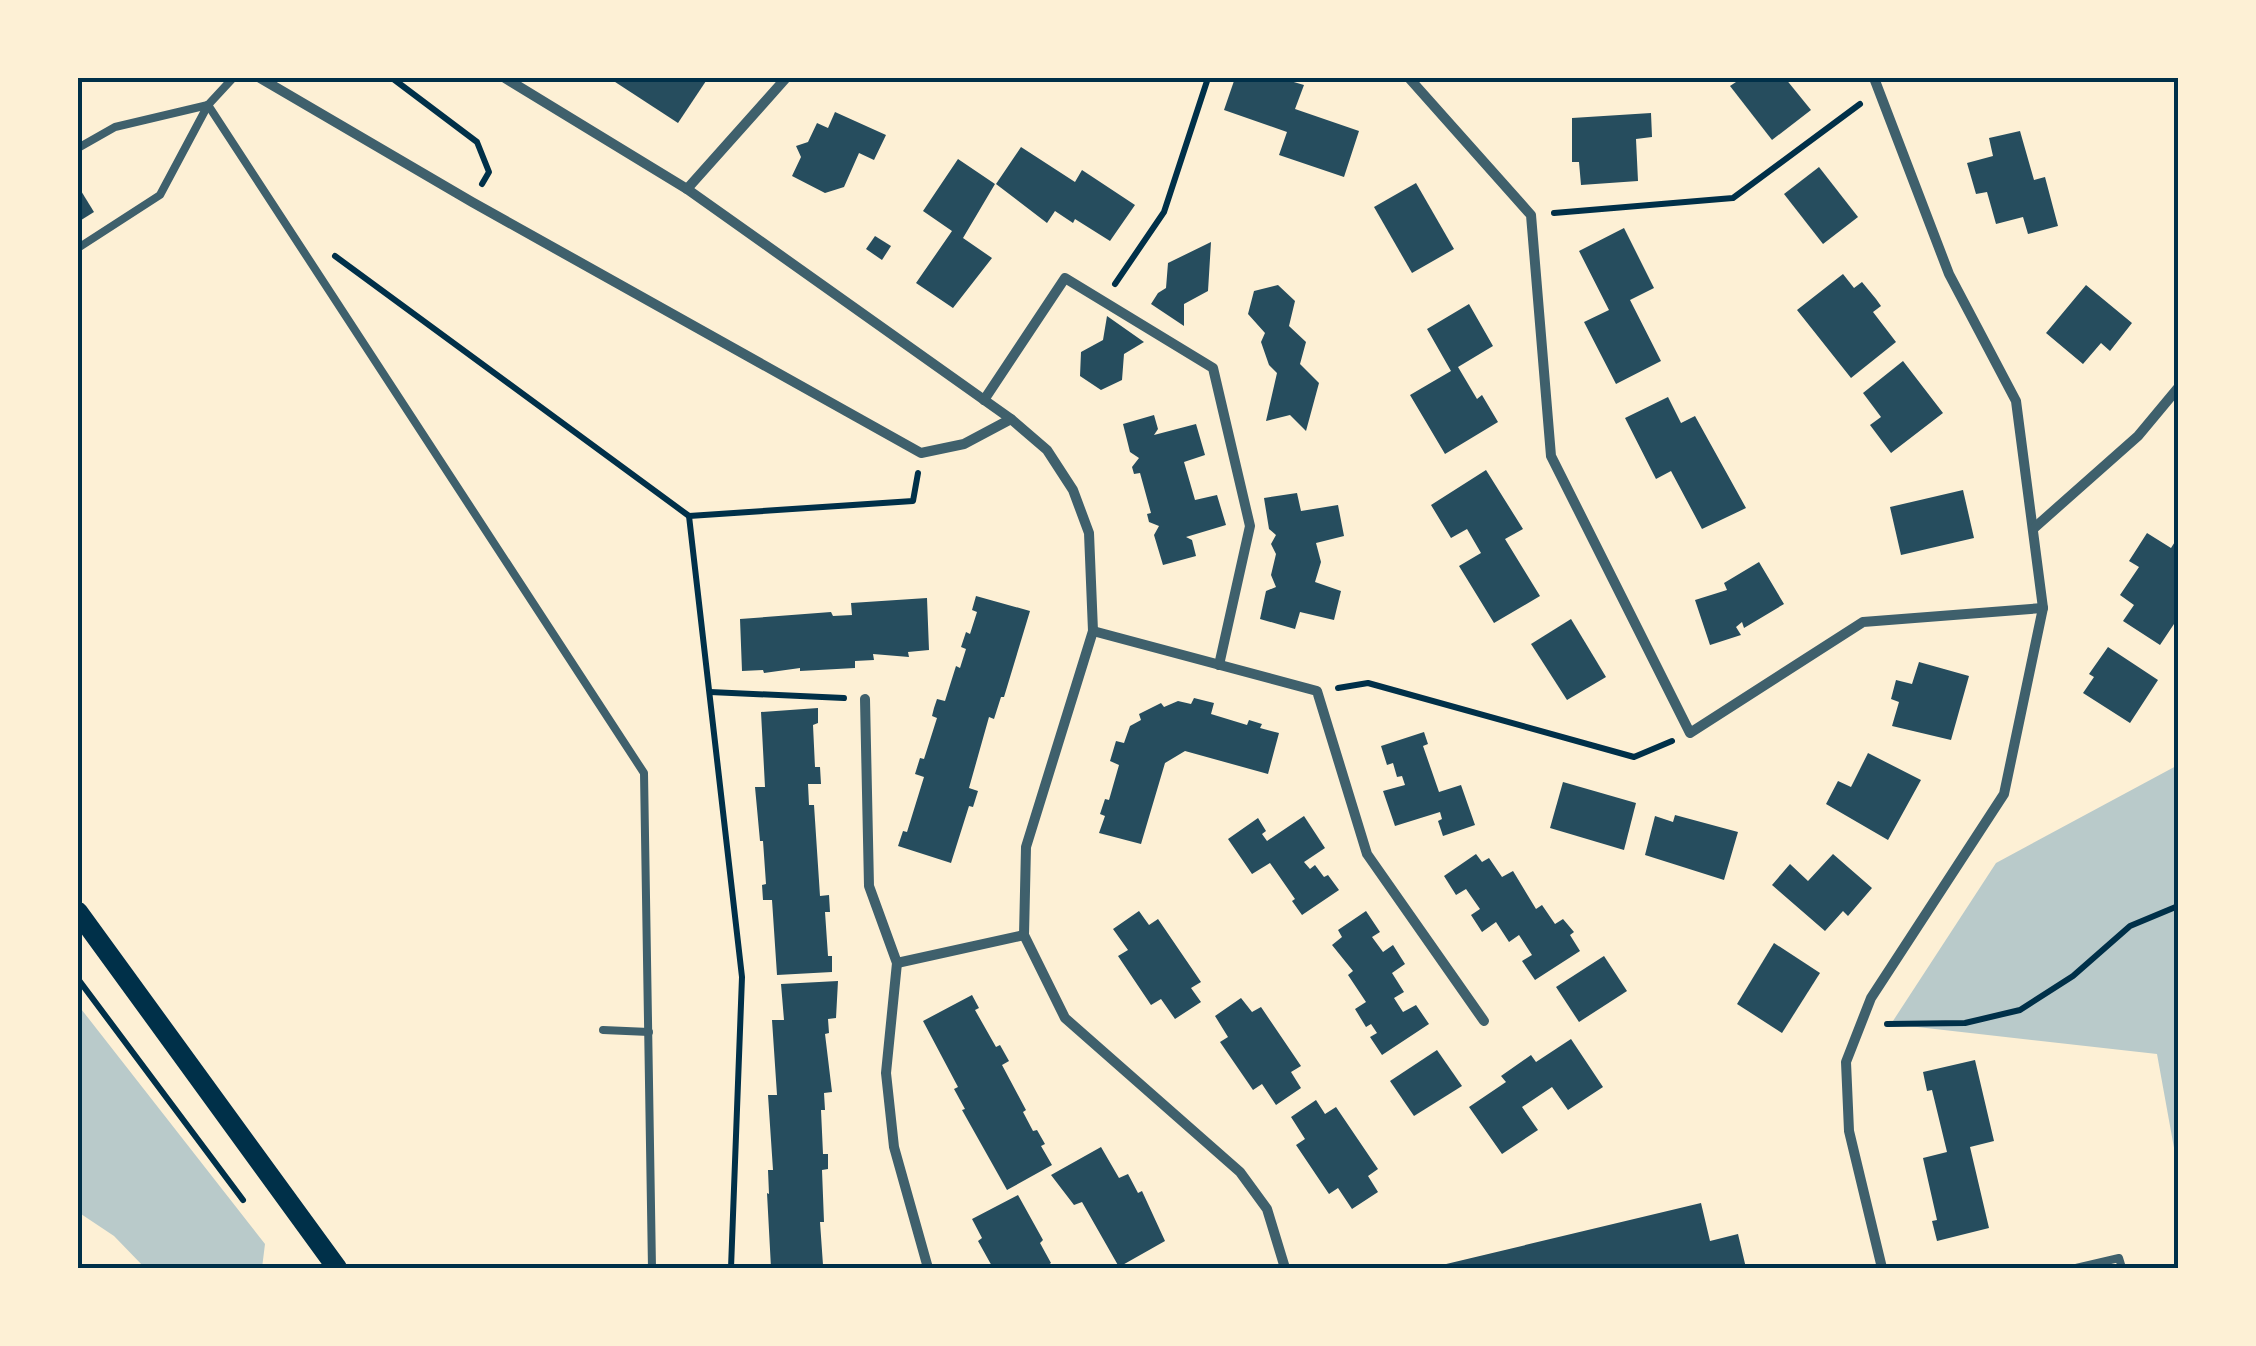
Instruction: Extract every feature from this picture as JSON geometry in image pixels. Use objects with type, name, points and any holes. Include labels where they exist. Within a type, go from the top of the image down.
[{"type":"main road","points":[[78,912],[334,1268]]},
{"type":"street","points":[[260,78],[472,202],[922,453],[964,444],[1011,419]]},
{"type":"street","points":[[505,78],[687,189],[1011,419],[1047,450],[1073,490],[1089,532],[1093,631],[1026,847],[1024,935],[1065,1018],[1240,1172],[1267,1209],[1285,1268]]},
{"type":"street","points":[[687,189],[786,78]]},
{"type":"street","points":[[1409,78],[1532,215],[1551,456],[1690,733],[1863,622],[2043,608]]},
{"type":"street","points":[[1874,78],[1949,274],[2016,400],[2043,608],[2004,794],[1871,998],[1846,1062],[1850,1131],[1882,1268]]},
{"type":"street","points":[[984,400],[1064,278],[1213,368],[1250,526],[1219,665]]},
{"type":"street","points":[[2033,529],[2138,436],[2178,388]]},
{"type":"street","points":[[1093,631],[1317,691],[1367,854],[1484,1020]]},
{"type":"street","points":[[864,699],[870,886],[897,963],[886,1073],[894,1147],[928,1268]]},
{"type":"street","points":[[897,963],[1024,935]]},
{"type":"lane","points":[[78,248],[160,195],[208,105],[233,78]]},
{"type":"lane","points":[[78,148],[115,127],[208,105]]},
{"type":"lane","points":[[208,105],[644,773],[652,1268]]},
{"type":"lane","points":[[603,1030],[649,1032]]},
{"type":"lane","points":[[2076,1268],[2119,1258],[2122,1268]]},
{"type":"path","points":[[392,78],[477,142],[488,172],[472,202]]},
{"type":"path","points":[[1104,300],[1164,212],[1208,78]]},
{"type":"path","points":[[1532,215],[1732,198],[1876,91]]},
{"type":"path","points":[[332,254],[689,516],[912,501],[922,453]]},
{"type":"path","points":[[689,516],[742,977],[731,1268]]},
{"type":"path","points":[[1317,691],[1368,683],[1634,757],[1690,733]]},
{"type":"path","points":[[710,692],[832,698]]},
{"type":"path","points":[[1861,1025],[1965,1022],[2020,1010],[2073,976],[2130,926],[2178,906]]},
{"type":"path","points":[[78,979],[243,1200]]},
{"type":"shaded area","points":[[2178,765],[2178,1170],[2157,1054],[1891,1024],[1996,863]]},
{"type":"shaded area","points":[[78,1005],[265,1244],[262,1268],[145,1268],[114,1236],[78,1212]]},
{"type":"building","points":[[609,78],[708,78],[678,123]]},
{"type":"building","points":[[1235,78],[1280,78],[1304,85],[1295,109],[1359,131],[1344,177],[1279,155],[1287,132],[1224,110]]},
{"type":"building","points":[[1742,78],[1785,78],[1811,110],[1772,140],[1730,86]]},
{"type":"building","points":[[835,112],[886,135],[874,160],[859,153],[844,187],[825,193],[792,176],[801,157],[796,146],[808,142],[817,123],[828,128]]},
{"type":"building","points":[[1651,113],[1652,137],[1636,139],[1638,181],[1581,185],[1579,162],[1572,162],[1572,118]]},
{"type":"building","points":[[2020,131],[2034,180],[2045,177],[2058,226],[2028,234],[2023,217],[1996,224],[1987,192],[1976,194],[1967,163],[1993,156],[1989,138]]},
{"type":"building","points":[[1021,147],[1075,182],[1082,170],[1135,205],[1110,241],[1055,211],[1047,223],[996,184]]},
{"type":"building","points":[[958,159],[995,184],[963,238],[992,258],[953,308],[916,283],[952,231],[923,211]]},
{"type":"building","points":[[1819,167],[1858,217],[1823,244],[1784,194]]},
{"type":"building","points":[[1416,183],[1454,249],[1412,273],[1374,207]]},
{"type":"building","points":[[78,186],[94,212],[78,222]]},
{"type":"building","points":[[1624,228],[1654,288],[1630,300],[1661,361],[1616,384],[1584,322],[1609,310],[1579,251]]},
{"type":"building","points":[[875,236],[891,246],[882,260],[866,249]]},
{"type":"building","points":[[1211,242],[1208,291],[1184,304],[1184,326],[1151,304],[1166,288],[1168,263]]},
{"type":"building","points":[[1843,274],[1854,288],[1862,282],[1876,299],[1881,306],[1873,312],[1896,342],[1851,378],[1797,310]]},
{"type":"building","points":[[1278,285],[1295,301],[1289,326],[1306,342],[1300,364],[1319,383],[1306,431],[1290,415],[1266,421],[1277,373],[1269,365],[1261,342],[1265,333],[1248,314],[1254,291]]},
{"type":"building","points":[[2086,285],[2132,323],[2110,351],[2101,343],[2083,364],[2046,333]]},
{"type":"building","points":[[1469,304],[1493,346],[1458,367],[1477,399],[1482,395],[1498,422],[1445,454],[1410,395],[1451,371],[1427,329]]},
{"type":"building","points":[[1107,316],[1144,342],[1124,354],[1122,380],[1101,390],[1080,376],[1081,352],[1103,340]]},
{"type":"building","points":[[1903,361],[1943,413],[1891,453],[1870,425],[1881,417],[1863,393]]},
{"type":"building","points":[[1668,397],[1681,423],[1695,416],[1746,508],[1702,529],[1671,471],[1656,479],[1625,418]]},
{"type":"building","points":[[1154,415],[1158,429],[1154,435],[1196,424],[1205,455],[1184,462],[1195,500],[1217,495],[1226,525],[1186,537],[1192,540],[1196,556],[1163,565],[1154,535],[1159,526],[1149,522],[1147,514],[1151,513],[1140,473],[1134,474],[1132,467],[1139,458],[1130,452],[1123,424]]},
{"type":"building","points":[[1486,470],[1523,529],[1505,539],[1540,596],[1494,623],[1459,566],[1481,553],[1467,529],[1451,538],[1431,505]]},
{"type":"building","points":[[1963,490],[1974,538],[1901,555],[1890,507]]},
{"type":"building","points":[[1297,493],[1301,511],[1338,505],[1344,536],[1316,543],[1321,562],[1315,582],[1341,591],[1334,620],[1300,612],[1295,629],[1260,619],[1266,591],[1276,587],[1271,575],[1276,554],[1271,544],[1276,535],[1269,529],[1264,498]]},
{"type":"building","points":[[2147,533],[2171,548],[2178,537],[2178,618],[2160,645],[2123,621],[2134,605],[2120,595],[2139,567],[2129,561]]},
{"type":"building","points":[[1759,562],[1784,604],[1744,628],[1742,622],[1736,627],[1741,635],[1710,645],[1695,600],[1727,590],[1724,583]]},
{"type":"building","points":[[976,596],[1030,611],[1004,697],[994,719],[989,717],[969,788],[978,791],[973,807],[969,806],[951,863],[898,846],[903,831],[907,832],[924,777],[915,774],[937,718],[932,716],[934,708],[937,699],[945,701],[956,666],[960,668],[966,649],[961,647],[977,612],[972,610]]},
{"type":"building","points":[[927,598],[929,650],[908,652],[909,657],[873,654],[874,660],[855,661],[855,668],[742,671],[740,619],[831,612],[833,616],[852,615],[851,603]]},
{"type":"building","points":[[1571,619],[1606,677],[1567,700],[1531,644]]},
{"type":"building","points":[[2108,647],[2158,680],[2130,723],[2083,693],[2094,677],[2089,674]]},
{"type":"building","points":[[1919,662],[1969,676],[1951,740],[1892,726],[1899,702],[1891,699],[1896,680],[1912,684]]},
{"type":"building","points":[[1194,698],[1214,703],[1211,714],[1247,725],[1249,720],[1279,733],[1268,774],[1185,751],[1165,763],[1141,844],[1099,833],[1105,816],[1100,814],[1105,799],[1109,800],[1119,765],[1110,761],[1116,741],[1124,743],[1130,726],[1141,720],[1139,714],[1161,703],[1164,707],[1178,701],[1191,704]]},
{"type":"building","points":[[818,708],[818,723],[813,725],[815,767],[820,767],[821,784],[808,784],[809,805],[814,805],[820,896],[829,895],[830,912],[825,912],[832,972],[777,975],[772,900],[763,900],[763,841],[755,787],[765,787],[761,712]]},
{"type":"building","points":[[1424,732],[1428,744],[1423,746],[1439,792],[1461,785],[1475,825],[1443,836],[1438,821],[1442,819],[1440,812],[1395,826],[1383,791],[1405,785],[1402,776],[1397,777],[1393,763],[1387,765],[1381,746]]},
{"type":"building","points":[[1868,753],[1921,780],[1888,840],[1826,804],[1838,781],[1851,787]]},
{"type":"building","points":[[1563,782],[1636,803],[1624,850],[1550,828]]},
{"type":"building","points":[[1675,815],[1738,832],[1724,880],[1645,855],[1655,816],[1673,822]]},
{"type":"building","points":[[1304,816],[1325,848],[1304,862],[1310,869],[1315,865],[1324,877],[1328,875],[1339,890],[1302,915],[1270,863],[1252,874],[1228,839],[1258,818],[1267,841]]},
{"type":"building","points":[[1476,854],[1482,862],[1489,858],[1502,877],[1513,871],[1536,909],[1542,905],[1555,924],[1563,919],[1574,932],[1570,935],[1580,951],[1535,980],[1522,961],[1532,955],[1519,935],[1509,942],[1496,922],[1482,932],[1471,915],[1480,909],[1466,889],[1456,895],[1444,876]]},
{"type":"building","points":[[1833,854],[1872,888],[1848,916],[1843,911],[1825,931],[1772,885],[1790,864],[1808,881]]},
{"type":"building","points":[[1139,911],[1149,925],[1158,919],[1201,982],[1191,988],[1201,1002],[1175,1019],[1161,999],[1151,1005],[1118,956],[1128,950],[1113,929]]},
{"type":"building","points":[[1366,911],[1380,932],[1372,937],[1383,952],[1393,945],[1405,964],[1392,973],[1404,992],[1394,998],[1403,1012],[1416,1005],[1429,1024],[1382,1055],[1370,1037],[1377,1033],[1371,1024],[1366,1027],[1355,1009],[1366,1002],[1348,975],[1353,971],[1332,945],[1342,937],[1338,930]]},
{"type":"building","points":[[1774,943],[1820,973],[1782,1033],[1737,1004]]},
{"type":"building","points":[[1604,956],[1627,991],[1579,1022],[1556,987]]},
{"type":"building","points":[[838,981],[836,1018],[828,1019],[829,1033],[825,1034],[832,1092],[824,1093],[825,1110],[821,1110],[823,1154],[828,1154],[828,1169],[822,1170],[824,1222],[820,1222],[823,1265],[832,1268],[771,1268],[767,1193],[768,1170],[773,1170],[768,1095],[777,1095],[772,1020],[784,1020],[781,984]]},
{"type":"building","points":[[972,995],[979,1008],[975,1010],[996,1047],[1000,1045],[1009,1061],[1002,1065],[1033,1131],[1037,1130],[1045,1144],[1041,1146],[1052,1165],[1007,1190],[962,1110],[965,1109],[954,1089],[958,1087],[923,1021]]},
{"type":"building","points":[[1241,998],[1252,1012],[1261,1007],[1301,1066],[1291,1072],[1301,1088],[1276,1105],[1262,1084],[1253,1090],[1220,1042],[1228,1037],[1215,1016]]},
{"type":"building","points":[[1571,1039],[1603,1087],[1568,1110],[1552,1087],[1522,1107],[1538,1130],[1502,1154],[1469,1107],[1506,1082],[1501,1076],[1531,1055],[1536,1062]]},
{"type":"building","points":[[1437,1050],[1462,1086],[1414,1116],[1390,1081]]},
{"type":"building","points":[[1975,1060],[1994,1141],[1970,1147],[1989,1228],[1937,1241],[1932,1221],[1937,1220],[1923,1158],[1947,1152],[1932,1090],[1927,1091],[1923,1072]]},
{"type":"building","points":[[1316,1100],[1325,1114],[1336,1107],[1378,1169],[1368,1176],[1378,1192],[1352,1209],[1338,1188],[1329,1194],[1296,1145],[1305,1139],[1291,1117]]},
{"type":"building","points":[[1101,1147],[1119,1178],[1128,1174],[1138,1193],[1142,1191],[1165,1241],[1119,1267],[1082,1202],[1074,1205],[1051,1175]]},
{"type":"building","points":[[1018,1195],[1043,1240],[1040,1243],[1051,1263],[1049,1268],[993,1268],[978,1241],[982,1238],[972,1219]]},
{"type":"building","points":[[1701,1203],[1710,1241],[1738,1234],[1746,1268],[1442,1265]]}]
